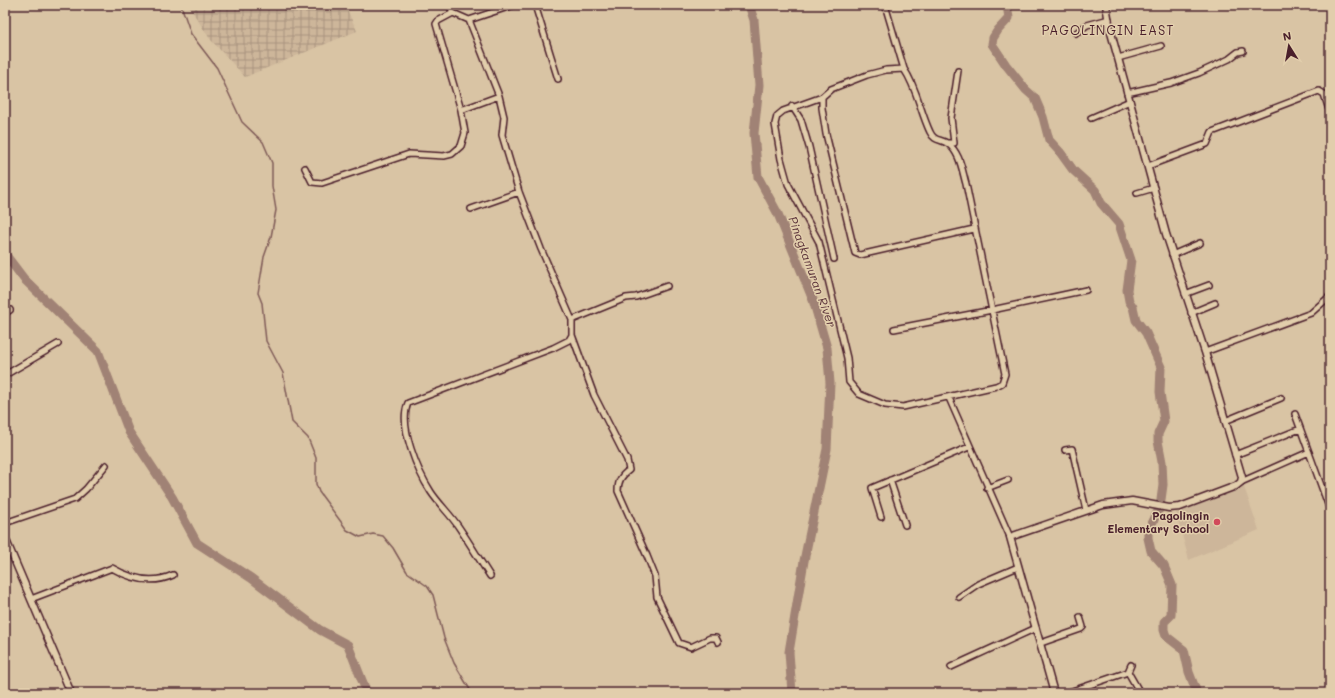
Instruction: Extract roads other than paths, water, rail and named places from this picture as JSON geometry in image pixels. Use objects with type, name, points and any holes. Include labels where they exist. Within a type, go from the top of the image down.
[{"type":"street","points":[[449,5],[453,13],[469,20],[514,5]]},
{"type":"street","points":[[535,5],[558,79]]},
{"type":"street","points":[[885,5],[904,69],[910,78],[929,131],[937,140],[946,143],[954,143],[951,118],[958,71]]},
{"type":"street","points":[[1106,5],[1108,19],[1127,93],[1172,255],[1184,294],[1205,352],[1226,421],[1242,477],[1241,482]]},
{"type":"street","points":[[305,168],[312,182],[316,184],[409,154],[418,153],[444,156],[452,154],[461,146],[465,133],[436,24],[438,21],[453,13]]},
{"type":"street","points":[[1076,34],[1087,26],[1108,19]]},
{"type":"street","points":[[469,20],[499,96],[504,117],[502,135],[519,192],[541,249],[572,320],[572,335],[594,395],[627,460],[628,470],[620,480],[618,491],[655,576],[657,597],[661,608],[679,643],[691,646],[710,638],[716,638],[718,642]]},
{"type":"street","points":[[1118,58],[1161,46]]},
{"type":"street","points":[[1127,93],[1171,83],[1199,73],[1229,59],[1238,52],[1243,51]]},
{"type":"street","points":[[904,69],[886,70],[867,75],[831,89],[822,97],[792,106],[777,116],[775,124],[781,159],[788,184],[819,242],[844,344],[849,382],[859,394],[885,405],[903,407],[949,398],[996,386],[1002,383],[1005,374],[974,229],[966,184],[958,155],[946,143]]},
{"type":"street","points":[[1148,166],[1207,144],[1212,132],[1319,91],[1324,94],[1330,113]]},
{"type":"street","points":[[460,110],[499,96]]},
{"type":"street","points":[[822,97],[826,134],[855,253],[860,255],[974,229]]},
{"type":"street","points":[[1091,118],[1130,101]]},
{"type":"street","points":[[792,106],[801,120],[809,147],[834,259]]},
{"type":"street","points":[[1137,193],[1154,188]]},
{"type":"street","points":[[471,209],[519,192]]},
{"type":"street","points":[[1172,255],[1200,243]]},
{"type":"street","points":[[1184,294],[1209,285]]},
{"type":"street","points":[[572,320],[626,298],[636,297],[667,286]]},
{"type":"street","points":[[894,329],[1086,290]]},
{"type":"street","points":[[1205,352],[1310,313],[1330,296]]},
{"type":"street","points":[[1191,313],[1216,303]]},
{"type":"street","points":[[490,576],[457,524],[431,492],[416,462],[405,423],[405,410],[408,403],[553,348],[569,340],[572,335]]},
{"type":"street","points":[[5,374],[58,344]]},
{"type":"street","points":[[949,398],[969,447],[1010,537],[1054,693]]},
{"type":"street","points":[[1226,421],[1281,398]]},
{"type":"street","points":[[1295,414],[1330,510]]},
{"type":"street","points":[[1235,455],[1300,429]]},
{"type":"street","points":[[881,517],[872,490],[876,486],[969,447]]},
{"type":"street","points":[[1065,450],[1072,449],[1086,510]]},
{"type":"street","points":[[1010,537],[1086,510],[1116,502],[1132,501],[1168,508],[1180,507],[1236,486],[1241,482],[1309,452]]},
{"type":"street","points":[[5,523],[74,499],[86,489],[106,465]]},
{"type":"street","points":[[890,480],[905,525]]},
{"type":"street","points":[[987,488],[1008,480]]},
{"type":"street","points":[[1324,494],[1330,492]]},
{"type":"street","points":[[5,538],[71,693]]},
{"type":"street","points":[[959,597],[978,584],[1018,567]]},
{"type":"street","points":[[31,599],[112,568],[120,573],[145,581],[162,580],[173,575]]},
{"type":"street","points":[[1041,643],[1081,629],[1083,627],[1080,617]]},
{"type":"street","points":[[951,668],[1036,628]]},
{"type":"street","points":[[1066,693],[1128,672],[1132,665]]},
{"type":"street","points":[[1128,672],[1140,693]]},
{"type":"waterway","points":[[181,5],[191,34],[217,68],[242,122],[263,142],[272,163],[272,186],[276,210],[271,237],[264,257],[258,293],[262,303],[266,341],[283,373],[292,422],[308,438],[316,458],[316,484],[319,492],[347,530],[360,537],[373,534],[383,536],[393,548],[407,572],[427,586],[433,595],[444,638],[454,663],[472,693]]},
{"type":"waterway","name":"Pinagkamuran River","points":[[749,5],[754,20],[759,85],[754,133],[758,177],[778,214],[813,300],[827,348],[830,383],[827,449],[804,561],[789,652],[792,693]]},
{"type":"waterway","points":[[1007,5],[1009,18],[998,30],[993,38],[992,44],[1006,65],[1026,90],[1035,98],[1043,117],[1049,140],[1073,170],[1095,190],[1101,203],[1119,224],[1131,260],[1127,290],[1129,301],[1133,307],[1136,320],[1146,333],[1161,367],[1160,392],[1164,421],[1158,434],[1158,441],[1162,462],[1163,485],[1160,507],[1148,532],[1148,538],[1151,551],[1164,566],[1172,585],[1171,615],[1164,622],[1164,630],[1166,636],[1184,650],[1189,672],[1197,693]]},
{"type":"waterway","points":[[5,254],[24,279],[98,351],[129,432],[172,497],[197,543],[251,578],[320,630],[348,645],[367,693]]},
{"type":"place","name":"Pagolingin Elementary School","points":[[1217,522]]},
{"type":"district","name":"PAGOLINGIN EAST","points":[[1108,30]]}]
